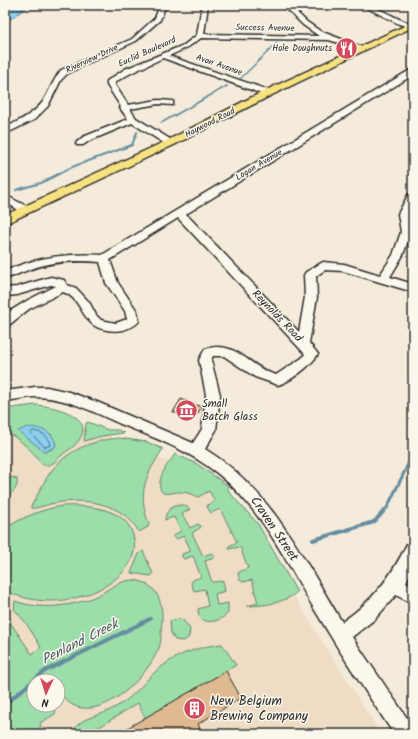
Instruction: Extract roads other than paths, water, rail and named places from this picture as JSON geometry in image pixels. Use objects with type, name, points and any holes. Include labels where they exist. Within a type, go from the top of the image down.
[{"type":"main road","name":"Haywood Road","points":[[5,220],[170,143],[268,93],[412,25]]},
{"type":"street","name":"Riverview Drive","points":[[5,130],[31,118],[45,104],[58,79],[64,72],[134,40],[158,19],[163,5]]},
{"type":"street","points":[[200,36],[205,5]]},
{"type":"street","points":[[286,5],[310,28],[329,38],[362,48]]},
{"type":"street","points":[[364,5],[400,23],[412,25]]},
{"type":"street","name":"Success Avenue","points":[[200,36],[329,38]]},
{"type":"street","name":"Euclid Boulevard","points":[[170,143],[133,120],[124,108],[111,85],[111,81],[128,71],[186,46],[200,36]]},
{"type":"street","name":"Avon Avenue","points":[[163,56],[268,93]]},
{"type":"street","name":"Logan Avenue","points":[[104,259],[413,72]]},
{"type":"street","points":[[124,108],[158,102],[170,103]]},
{"type":"street","points":[[80,143],[86,139],[133,120]]},
{"type":"street","points":[[382,279],[398,255],[406,232],[403,214],[413,195]]},
{"type":"street","points":[[5,198],[26,210]]},
{"type":"street","name":"Reynolds Road","points":[[179,213],[303,344]]},
{"type":"street","points":[[5,275],[19,268],[69,257],[104,259],[112,283],[131,311],[133,320],[117,327],[105,326],[97,323],[91,317],[85,305],[72,290],[63,288],[30,302],[14,313],[5,322]]},
{"type":"street","name":"Reynolds Road","points":[[303,344],[311,297],[310,275],[323,266],[344,268],[413,288]]},
{"type":"street","points":[[5,292],[17,291],[51,281],[60,283],[63,288]]},
{"type":"street","points":[[196,451],[209,430],[213,395],[205,360],[209,352],[217,349],[227,351],[268,379],[278,380],[307,361],[312,354],[303,344]]},
{"type":"street","name":"Craven Street","points":[[5,396],[35,392],[55,394],[71,398],[152,431],[196,451],[224,469],[258,502],[277,530],[340,634],[406,734]]},
{"type":"street","points":[[340,634],[353,626],[367,614],[394,585],[413,550]]},
{"type":"street","points":[[394,585],[413,595]]},
{"type":"water","points":[[5,5],[30,5],[5,23]]},
{"type":"water","points":[[28,427],[46,431],[53,437],[56,446],[45,452],[18,431]]},
{"type":"waterway","points":[[241,78],[277,43]]},
{"type":"waterway","points":[[161,123],[227,86]]},
{"type":"waterway","points":[[16,190],[41,183],[72,167],[132,145],[137,132]]},
{"type":"waterway","name":"Penland Creek","points":[[384,511],[387,508],[413,454]]},
{"type":"waterway","name":"Penland Creek","points":[[313,540],[374,522],[384,511]]},
{"type":"waterway","name":"Penland Creek","points":[[5,704],[45,671],[150,619]]},
{"type":"place","name":"Hole Doughnuts","points":[[347,48]]},
{"type":"place","name":"Small Batch Glass","points":[[187,410]]},
{"type":"place","name":"New Belgium Brewing Company","points":[[194,708]]}]
